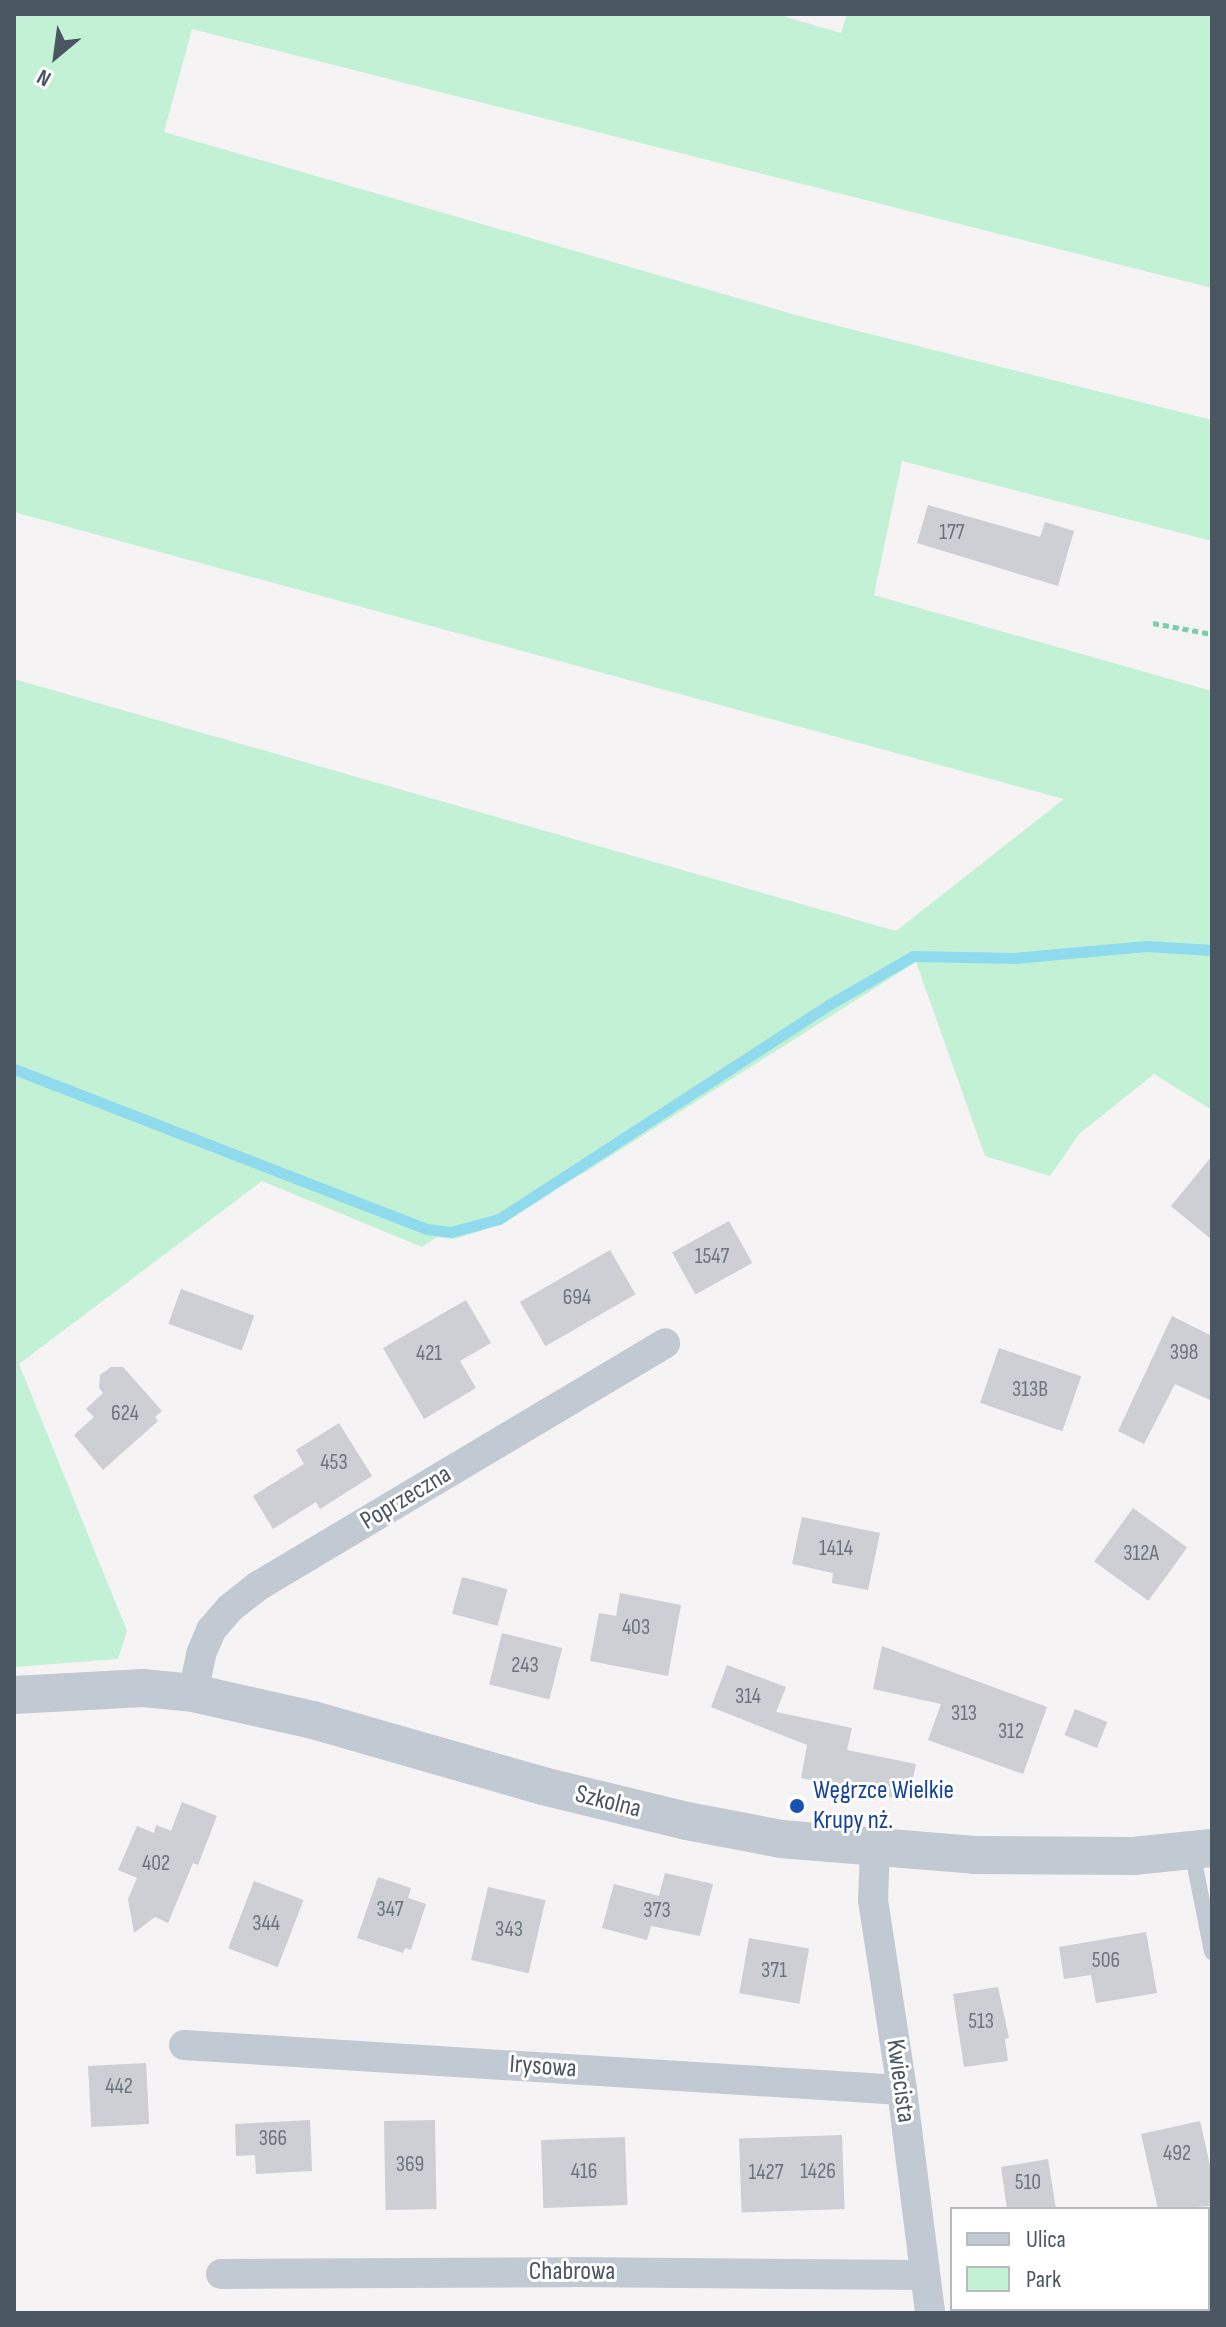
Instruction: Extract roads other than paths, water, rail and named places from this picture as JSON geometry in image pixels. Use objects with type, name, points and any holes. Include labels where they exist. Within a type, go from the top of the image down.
[{"type":"street","name":"Poprzeczna","points":[[193,1693],[201,1654],[211,1630],[230,1608],[258,1586],[665,1343]]},
{"type":"street","name":"Szkolna","points":[[14,1695],[143,1688],[193,1693],[313,1720],[543,1786],[687,1821],[781,1839],[875,1848],[1072,1857],[1202,1850]]},
{"type":"street","name":"Kwiecista","points":[[875,1848],[873,1900],[902,2090],[930,2313]]},
{"type":"street","name":"Irysowa","points":[[184,2045],[902,2090]]},
{"type":"street","name":"Chabrowa","points":[[221,2274],[571,2272],[923,2275]]},
{"type":"lane","points":[[1202,1850],[1212,1952]]},
{"type":"waterway","points":[[14,1069],[427,1229],[451,1232],[499,1219],[830,1004],[913,956],[1014,958],[1146,946],[1212,950]]},
{"type":"place","name":"Węgrzce Wielkie Krupy nż.","points":[[797,1806]]}]
